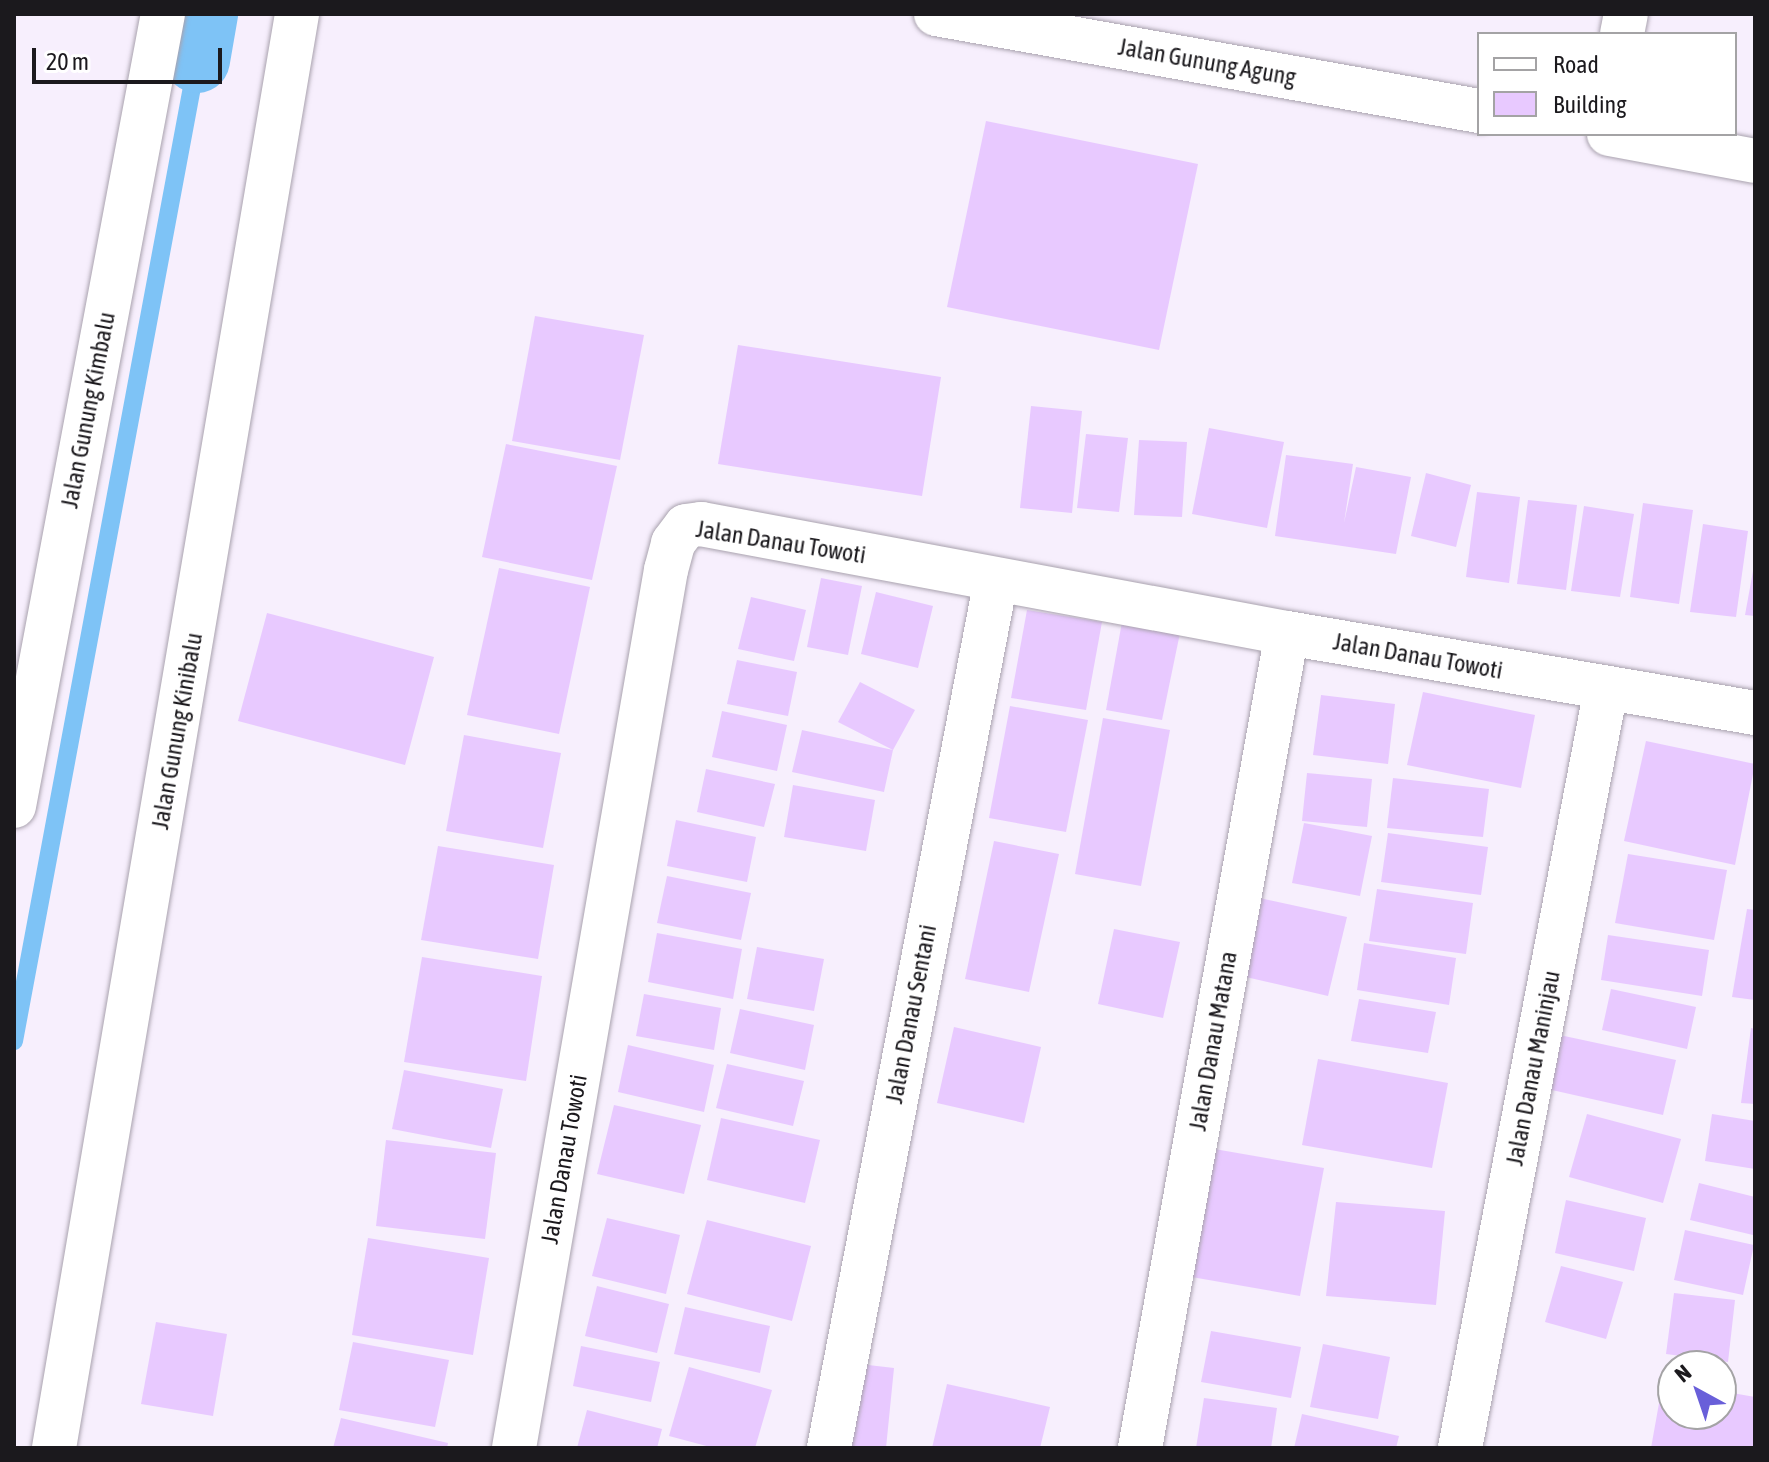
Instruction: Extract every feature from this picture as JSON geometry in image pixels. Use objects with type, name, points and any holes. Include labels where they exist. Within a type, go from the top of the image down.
[{"type":"street","name":"Jalan Gunung Kimbalu","points":[[14,806],[163,14]]},
{"type":"street","name":"Jalan Gunung Kinibalu","points":[[54,1448],[297,14]]},
{"type":"street","name":"Jalan Gunung Agung","points":[[936,14],[1477,111]]},
{"type":"street","points":[[1620,136],[1755,161]]},
{"type":"street","name":"Jalan Danau Towoti","points":[[514,1448],[666,570],[678,534],[686,526],[701,524],[1287,633],[1755,713]]},
{"type":"street","name":"Jalan Danau Sentani","points":[[829,1448],[996,580]]},
{"type":"street","name":"Jalan Danau Matana","points":[[1140,1448],[1287,633]]},
{"type":"street","name":"Jalan Danau Maninjau","points":[[1460,1448],[1606,689]]},
{"type":"building","points":[[986,121],[1198,164],[1159,350],[947,307]]},
{"type":"building","points":[[535,316],[644,335],[620,460],[512,441]]},
{"type":"building","points":[[738,345],[941,377],[922,496],[718,464]]},
{"type":"building","points":[[1031,406],[1082,411],[1072,513],[1020,508]]},
{"type":"building","points":[[1209,428],[1284,442],[1267,528],[1192,514]]},
{"type":"building","points":[[1086,434],[1128,438],[1119,512],[1077,508]]},
{"type":"building","points":[[1139,440],[1187,442],[1182,517],[1134,515]]},
{"type":"building","points":[[506,444],[617,466],[592,580],[482,557]]},
{"type":"building","points":[[1286,455],[1353,464],[1344,523],[1356,467],[1411,477],[1396,554],[1275,536]]},
{"type":"building","points":[[1426,473],[1471,485],[1456,547],[1411,536]]},
{"type":"building","points":[[1477,492],[1520,497],[1509,583],[1466,577]]},
{"type":"building","points":[[1528,500],[1577,505],[1566,590],[1517,584]]},
{"type":"building","points":[[1643,503],[1693,510],[1679,604],[1630,597]]},
{"type":"building","points":[[1584,506],[1634,514],[1620,597],[1571,591]]},
{"type":"building","points":[[1703,524],[1748,531],[1736,617],[1690,612]]},
{"type":"building","points":[[1755,560],[1755,616],[1745,615]]},
{"type":"building","points":[[499,568],[590,587],[559,734],[467,715]]},
{"type":"building","points":[[821,578],[862,586],[848,655],[807,647]]},
{"type":"building","points":[[876,592],[933,606],[918,668],[861,654]]},
{"type":"building","points":[[751,597],[806,610],[794,661],[738,649]]},
{"type":"building","points":[[1027,610],[1102,622],[1086,710],[1011,698]]},
{"type":"building","points":[[267,613],[434,657],[405,765],[238,721]]},
{"type":"building","points":[[1122,622],[1180,633],[1162,720],[1106,710]]},
{"type":"building","points":[[737,660],[797,672],[788,716],[727,704]]},
{"type":"building","points":[[860,682],[915,710],[893,750],[838,722]]},
{"type":"building","points":[[1423,692],[1535,715],[1521,788],[1407,765]]},
{"type":"building","points":[[1321,695],[1395,704],[1388,764],[1313,755]]},
{"type":"building","points":[[1010,706],[1088,720],[1066,832],[989,818]]},
{"type":"building","points":[[722,711],[787,725],[777,771],[712,757]]},
{"type":"building","points":[[1103,718],[1170,730],[1141,886],[1075,874]]},
{"type":"building","points":[[802,730],[893,750],[884,792],[792,772]]},
{"type":"building","points":[[464,735],[561,753],[543,848],[446,831]]},
{"type":"building","points":[[1646,741],[1755,764],[1735,865],[1624,841]]},
{"type":"building","points":[[706,769],[775,784],[764,827],[697,812]]},
{"type":"building","points":[[1307,773],[1372,779],[1367,827],[1302,821]]},
{"type":"building","points":[[1393,778],[1489,789],[1483,837],[1387,828]]},
{"type":"building","points":[[793,785],[875,800],[866,851],[784,837]]},
{"type":"building","points":[[676,820],[756,837],[747,882],[667,866]]},
{"type":"building","points":[[1304,823],[1372,836],[1360,896],[1292,883]]},
{"type":"building","points":[[1388,833],[1488,847],[1481,895],[1381,882]]},
{"type":"building","points":[[994,841],[1059,854],[1029,992],[965,979]]},
{"type":"building","points":[[438,846],[554,865],[538,959],[421,940]]},
{"type":"building","points":[[1628,854],[1727,870],[1714,940],[1615,923]]},
{"type":"building","points":[[667,876],[751,893],[741,940],[657,923]]},
{"type":"building","points":[[1377,889],[1473,903],[1466,954],[1369,941]]},
{"type":"building","points":[[1255,897],[1347,917],[1328,996],[1237,975]]},
{"type":"building","points":[[1747,909],[1755,910],[1755,1000],[1732,997]]},
{"type":"building","points":[[1114,929],[1180,942],[1163,1018],[1098,1004]]},
{"type":"building","points":[[657,933],[742,949],[733,999],[648,982]]},
{"type":"building","points":[[1608,935],[1709,950],[1702,996],[1601,980]]},
{"type":"building","points":[[1364,943],[1456,958],[1449,1005],[1357,990]]},
{"type":"building","points":[[757,947],[824,959],[814,1011],[747,999]]},
{"type":"building","points":[[422,957],[542,976],[526,1081],[404,1062]]},
{"type":"building","points":[[1611,989],[1696,1007],[1687,1049],[1602,1030]]},
{"type":"building","points":[[644,994],[721,1008],[714,1050],[636,1036]]},
{"type":"building","points":[[1359,999],[1436,1012],[1428,1053],[1351,1041]]},
{"type":"building","points":[[740,1009],[814,1025],[805,1070],[730,1053]]},
{"type":"building","points":[[954,1027],[1041,1047],[1024,1123],[937,1103]]},
{"type":"building","points":[[1751,1028],[1755,1029],[1755,1104],[1741,1103]]},
{"type":"building","points":[[1555,1034],[1676,1060],[1663,1115],[1543,1088]]},
{"type":"building","points":[[628,1045],[714,1065],[704,1112],[618,1092]]},
{"type":"building","points":[[1318,1059],[1448,1083],[1432,1168],[1302,1145]]},
{"type":"building","points":[[727,1064],[804,1081],[793,1126],[716,1108]]},
{"type":"building","points":[[404,1070],[503,1089],[491,1148],[392,1129]]},
{"type":"building","points":[[614,1105],[701,1125],[684,1194],[597,1174]]},
{"type":"building","points":[[1587,1114],[1681,1139],[1663,1203],[1569,1177]]},
{"type":"building","points":[[1712,1114],[1755,1121],[1755,1169],[1705,1161]]},
{"type":"building","points":[[721,1118],[820,1140],[805,1203],[707,1180]]},
{"type":"building","points":[[386,1140],[496,1153],[485,1239],[376,1226]]},
{"type":"building","points":[[1203,1147],[1324,1168],[1300,1296],[1180,1275]]},
{"type":"building","points":[[1699,1183],[1755,1197],[1753,1235],[1690,1220]]},
{"type":"building","points":[[1566,1200],[1646,1218],[1634,1271],[1555,1253]]},
{"type":"building","points":[[1336,1202],[1445,1211],[1436,1305],[1326,1296]]},
{"type":"building","points":[[607,1218],[680,1235],[666,1294],[592,1276]]},
{"type":"building","points":[[707,1220],[811,1246],[792,1321],[687,1294]]},
{"type":"building","points":[[1685,1230],[1754,1245],[1743,1295],[1674,1280]]},
{"type":"building","points":[[368,1238],[489,1258],[473,1355],[352,1335]]},
{"type":"building","points":[[1561,1266],[1623,1282],[1606,1339],[1545,1322]]},
{"type":"building","points":[[597,1286],[669,1304],[657,1353],[585,1336]]},
{"type":"building","points":[[1674,1293],[1735,1300],[1729,1350],[1667,1350]]},
{"type":"building","points":[[685,1307],[770,1326],[760,1373],[674,1354]]},
{"type":"building","points":[[156,1322],[227,1334],[213,1416],[141,1404]]},
{"type":"building","points":[[1211,1331],[1301,1347],[1291,1398],[1201,1382]]},
{"type":"building","points":[[353,1342],[449,1360],[435,1427],[339,1410]]},
{"type":"building","points":[[1323,1344],[1390,1357],[1378,1419],[1310,1407]]},
{"type":"building","points":[[581,1346],[660,1362],[651,1402],[573,1386]]},
{"type":"building","points":[[851,1363],[894,1368],[886,1448],[842,1448]]},
{"type":"building","points":[[689,1367],[772,1390],[755,1448],[714,1448],[669,1436]]},
{"type":"building","points":[[947,1384],[1050,1407],[1040,1448],[932,1448]]},
{"type":"building","points":[[1737,1394],[1755,1397],[1755,1448],[1651,1448],[1657,1414],[1657,1430],[1737,1430]]},
{"type":"building","points":[[1204,1398],[1277,1408],[1271,1448],[1196,1448]]},
{"type":"building","points":[[587,1410],[662,1429],[657,1448],[577,1448]]},
{"type":"building","points":[[1302,1414],[1399,1436],[1396,1448],[1294,1448]]},
{"type":"building","points":[[341,1418],[448,1443],[447,1448],[333,1448]]},
{"type":"waterway","points":[[197,60],[205,14]]},
{"type":"waterway","points":[[14,1041],[197,60]]}]
